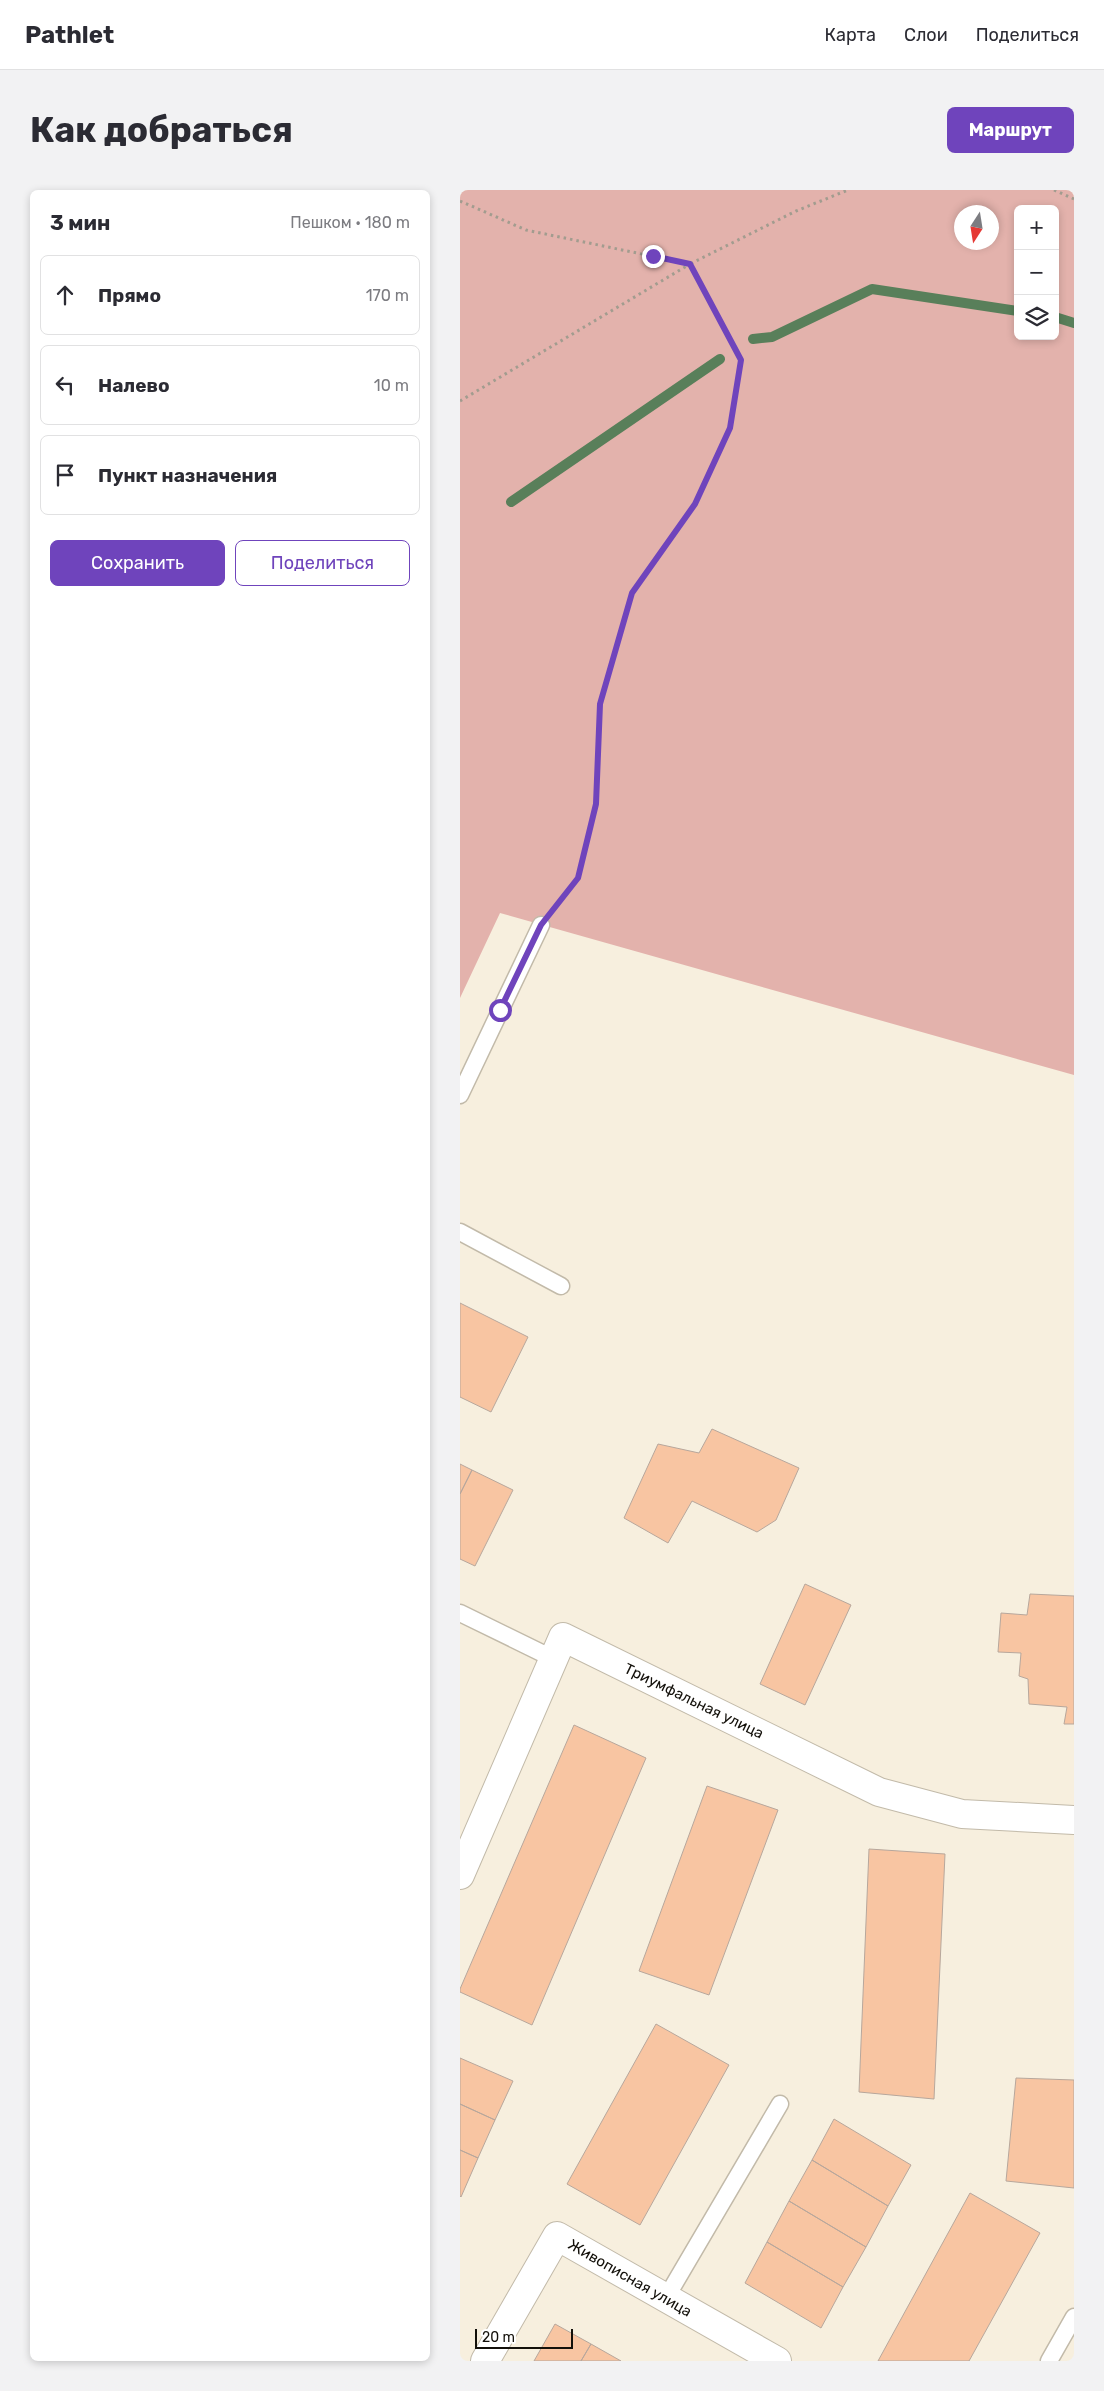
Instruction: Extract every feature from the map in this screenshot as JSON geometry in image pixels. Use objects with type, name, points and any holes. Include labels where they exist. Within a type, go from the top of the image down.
[{"type":"street","name":"Триумфальная улица","points":[[460,1875],[563,1637],[879,1792],[962,1814],[1074,1820]]},
{"type":"street","name":"Живописная улица","points":[[485,2361],[557,2236],[777,2361]]},
{"type":"lane","points":[[460,1095],[541,925]]},
{"type":"lane","points":[[460,1232],[561,1286]]},
{"type":"lane","points":[[460,1613],[554,1660]]},
{"type":"lane","points":[[666,2298],[780,2104]]},
{"type":"lane","points":[[1049,2361],[1074,2317]]},
{"type":"path","points":[[460,401],[690,264],[796,211],[848,190]]},
{"type":"path","points":[[1054,190],[1074,199]]},
{"type":"path","points":[[460,201],[526,230],[690,264]]},
{"type":"path","points":[[541,925],[578,878],[596,804],[600,704],[632,593],[695,504],[730,428],[741,360],[690,264]]},
{"type":"shaded area","points":[[460,190],[1074,190],[1074,1075],[500,913],[460,998]]},
{"type":"building","points":[[460,1303],[528,1337],[491,1412],[460,1397]]},
{"type":"building","points":[[712,1429],[799,1468],[776,1520],[757,1532],[692,1501],[668,1543],[624,1518],[658,1444],[699,1453]]},
{"type":"building","points":[[460,1464],[472,1470],[460,1494]]},
{"type":"building","points":[[472,1470],[513,1490],[475,1566],[460,1559],[460,1494]]},
{"type":"building","points":[[805,1584],[851,1605],[805,1705],[760,1684]]},
{"type":"building","points":[[1030,1594],[1074,1596],[1074,1724],[1064,1724],[1067,1707],[1029,1704],[1028,1679],[1019,1676],[1021,1653],[998,1652],[1001,1613],[1027,1615]]},
{"type":"building","points":[[574,1725],[646,1758],[532,2025],[460,1992],[460,1989]]},
{"type":"building","points":[[707,1786],[778,1810],[709,1995],[639,1971]]},
{"type":"building","points":[[869,1849],[945,1854],[934,2099],[859,2092]]},
{"type":"building","points":[[656,2024],[729,2065],[640,2225],[567,2184]]},
{"type":"building","points":[[460,2058],[513,2081],[495,2120],[460,2104]]},
{"type":"building","points":[[1016,2078],[1074,2080],[1074,2188],[1006,2181]]},
{"type":"building","points":[[460,2104],[495,2120],[478,2158],[460,2150]]},
{"type":"building","points":[[834,2119],[911,2165],[888,2206],[812,2160]]},
{"type":"building","points":[[460,2150],[478,2158],[461,2197],[460,2196]]},
{"type":"building","points":[[812,2160],[888,2206],[866,2247],[789,2201]]},
{"type":"building","points":[[970,2193],[1040,2233],[969,2361],[878,2361]]},
{"type":"building","points":[[789,2201],[866,2247],[843,2287],[767,2242]]},
{"type":"building","points":[[767,2242],[843,2287],[821,2328],[745,2283]]},
{"type":"building","points":[[555,2324],[591,2344],[581,2361],[534,2361]]},
{"type":"building","points":[[591,2344],[621,2361],[581,2361]]},
{"type":"waterway","points":[[753,339],[772,337],[872,289],[1014,310]]},
{"type":"waterway","points":[[1059,318],[1074,323]]},
{"type":"waterway","points":[[511,502],[720,359]]},
{"type":"route","points":[[500,1010],[541,925],[578,878],[596,804],[600,704],[632,593],[695,504],[730,428],[741,360],[690,264],[653,256]]}]
